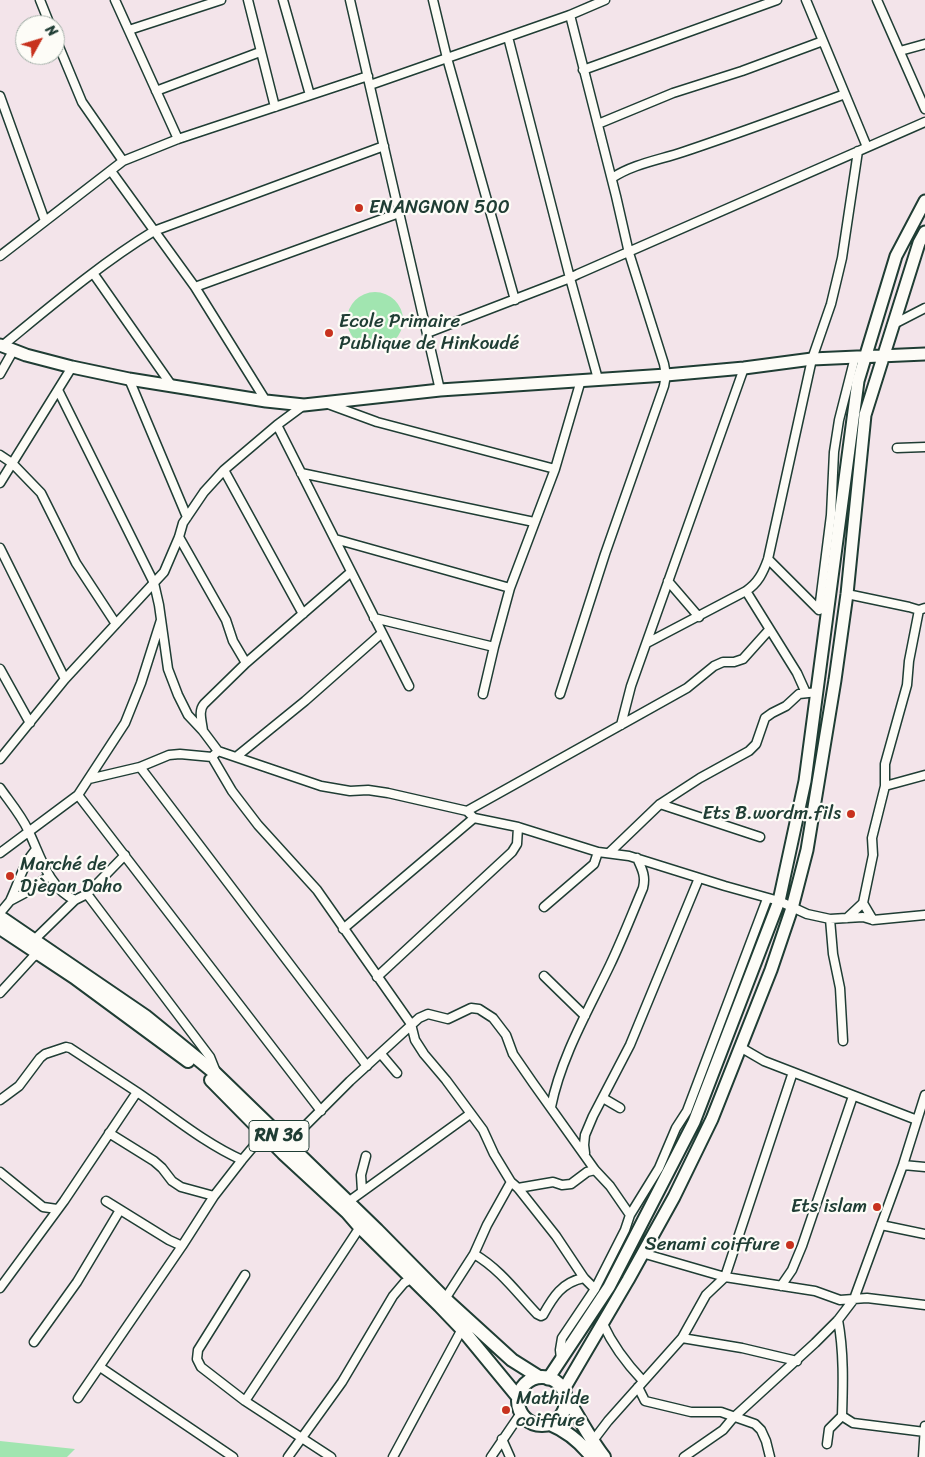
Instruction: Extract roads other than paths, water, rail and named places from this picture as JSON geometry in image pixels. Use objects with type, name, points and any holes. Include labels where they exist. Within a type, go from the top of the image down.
[{"type":"main road","points":[[518,1397],[527,1382],[543,1378],[561,1361],[608,1287],[694,1122],[779,901],[805,781],[812,693],[860,357],[896,256],[925,201]]},
{"type":"main road","points":[[521,1413],[526,1420],[541,1426],[550,1424],[563,1414],[566,1406],[565,1393],[674,1197],[708,1127],[771,970],[792,908],[807,850],[847,594],[864,415],[919,243],[925,232]]},
{"type":"main road","points":[[5,347],[72,367],[129,379],[266,401],[304,405],[440,390],[666,376],[812,359],[925,354]]},
{"type":"main road","name":"RN 36","points":[[0,926],[34,940],[145,1016],[216,1073],[445,1298],[512,1360],[543,1378],[554,1380],[565,1393],[592,1442],[604,1457]]},
{"type":"main road","name":"RN 36","points":[[0,926],[90,988],[198,1069],[347,1212],[360,1228],[462,1330],[518,1397],[517,1405],[521,1413]]},
{"type":"main road","points":[[550,1424],[562,1429],[585,1448],[592,1457]]},
{"type":"street","points":[[40,0],[46,15]]},
{"type":"street","points":[[115,0],[178,139]]},
{"type":"street","points":[[129,30],[221,0]]},
{"type":"street","points":[[248,0],[275,107]]},
{"type":"street","points":[[283,0],[310,95]]},
{"type":"street","points":[[350,0],[440,390]]},
{"type":"street","points":[[370,85],[570,15],[606,0]]},
{"type":"street","points":[[583,70],[777,0]]},
{"type":"street","points":[[806,0],[867,147]]},
{"type":"street","points":[[878,0],[925,109]]},
{"type":"street","points":[[436,1],[447,58],[515,300]]},
{"type":"street","points":[[560,694],[605,554],[666,376],[664,364],[629,253],[612,178],[570,15]]},
{"type":"street","points":[[508,37],[598,379]]},
{"type":"street","points":[[598,124],[673,93],[742,71],[823,41]]},
{"type":"street","points":[[900,51],[925,44]]},
{"type":"street","points":[[156,92],[260,52]]},
{"type":"street","points":[[65,61],[82,102],[123,161]]},
{"type":"street","points":[[0,256],[123,161],[178,139],[368,76]]},
{"type":"street","points":[[612,178],[628,169],[846,94]]},
{"type":"street","points":[[0,96],[45,221]]},
{"type":"street","points":[[427,333],[570,278],[925,122]]},
{"type":"street","points":[[0,374],[5,347],[93,273],[154,231],[384,146]]},
{"type":"street","points":[[647,643],[746,591],[758,582],[768,559],[812,359],[831,304],[842,258],[858,151]]},
{"type":"street","points":[[111,171],[194,287],[266,401]]},
{"type":"street","points":[[194,287],[399,213]]},
{"type":"street","points":[[93,273],[172,386]]},
{"type":"street","points":[[892,325],[925,308]]},
{"type":"street","points":[[768,559],[819,610],[827,551],[834,452],[840,420],[860,357]]},
{"type":"street","points":[[0,483],[72,367]]},
{"type":"street","points":[[621,725],[630,686],[744,368]]},
{"type":"street","points":[[129,379],[187,517]]},
{"type":"street","points":[[483,694],[510,588],[555,469],[581,380]]},
{"type":"street","points":[[58,390],[154,583],[168,669],[178,695],[188,715],[203,731],[232,791],[258,825],[317,890],[411,1024],[415,1040],[424,1054],[483,1130],[510,1182],[518,1188],[556,1236],[584,1278],[595,1289]]},
{"type":"street","points":[[327,403],[377,422],[555,469]]},
{"type":"street","points":[[0,760],[65,679],[164,572],[183,523],[204,492],[224,470],[277,425],[304,405]]},
{"type":"street","points":[[277,425],[409,686]]},
{"type":"street","points":[[897,448],[925,447]]},
{"type":"street","points":[[0,455],[12,464],[41,493],[76,563],[116,624]]},
{"type":"street","points":[[224,470],[303,614]]},
{"type":"street","points":[[301,473],[534,522]]},
{"type":"street","points":[[179,537],[226,620],[233,641],[246,663]]},
{"type":"street","points":[[335,539],[510,588]]},
{"type":"street","points":[[0,548],[65,679]]},
{"type":"street","points":[[203,731],[201,708],[246,663],[351,572]]},
{"type":"street","points":[[668,581],[699,617]]},
{"type":"street","points":[[746,591],[769,630],[812,693]]},
{"type":"street","points":[[847,594],[922,609],[909,661],[907,685],[886,758],[885,786],[872,838],[873,855],[863,903],[848,918]]},
{"type":"street","points":[[374,618],[494,647]]},
{"type":"street","points":[[0,852],[78,795],[89,780],[130,712],[161,620]]},
{"type":"street","points":[[467,812],[687,688],[714,666],[723,662],[734,662],[743,659],[769,630]]},
{"type":"street","points":[[236,757],[306,701],[382,633]]},
{"type":"street","points":[[0,669],[30,723]]},
{"type":"street","points":[[609,853],[660,804],[700,778],[749,751],[756,744],[765,718],[786,706],[799,694],[812,693]]},
{"type":"street","points":[[89,780],[140,767],[169,755],[215,754],[236,757],[321,786],[350,791],[368,790],[388,793],[467,812],[474,818],[518,827],[598,852],[637,858],[767,899],[779,901],[808,914],[830,920],[863,917],[874,920],[925,915]]},
{"type":"street","points":[[140,767],[367,1066]]},
{"type":"street","points":[[885,786],[925,775]]},
{"type":"street","points":[[0,788],[29,831],[49,876],[57,887],[69,898],[75,900]]},
{"type":"street","points":[[78,795],[321,1112]]},
{"type":"street","points":[[660,804],[760,837]]},
{"type":"street","points":[[343,929],[474,818]]},
{"type":"street","points":[[377,977],[512,852],[517,844],[518,827]]},
{"type":"street","points":[[0,913],[10,901],[23,867],[36,849]]},
{"type":"street","points":[[544,907],[594,864],[598,852]]},
{"type":"street","points":[[34,940],[75,900],[87,894],[125,856]]},
{"type":"street","points":[[551,1107],[560,1076],[585,1016],[611,964],[643,888],[645,874],[637,858]]},
{"type":"street","points":[[10,901],[49,876]]},
{"type":"street","points":[[586,1155],[585,1135],[630,1045],[699,878]]},
{"type":"street","points":[[87,894],[210,1057],[216,1073]]},
{"type":"street","points":[[561,1361],[562,1338],[595,1289],[626,1230],[630,1215],[659,1168],[676,1128],[687,1111],[767,899]]},
{"type":"street","points":[[863,903],[874,920]]},
{"type":"street","points":[[830,920],[833,954],[840,988],[843,1041]]},
{"type":"street","points":[[0,993],[39,954]]},
{"type":"street","points":[[544,976],[585,1016]]},
{"type":"street","points":[[287,1144],[419,1018],[428,1014],[448,1019],[471,1008],[479,1008],[493,1018],[506,1036],[513,1054],[595,1170],[610,1186],[630,1215]]},
{"type":"street","points":[[0,1100],[18,1086],[40,1058],[45,1054],[66,1047],[229,1154],[242,1160]]},
{"type":"street","points":[[740,1047],[764,1061],[917,1120]]},
{"type":"street","points":[[381,1054],[396,1073]]},
{"type":"street","points":[[592,1442],[682,1338],[706,1295],[725,1277],[793,1072]]},
{"type":"street","points":[[0,1288],[58,1209],[137,1092]]},
{"type":"street","points":[[684,1457],[723,1430],[733,1418],[797,1361],[838,1320],[854,1299],[882,1225],[925,1095]]},
{"type":"street","points":[[782,1286],[792,1270],[802,1246],[853,1096]]},
{"type":"street","points":[[603,1098],[620,1108]]},
{"type":"street","points":[[348,1202],[470,1114]]},
{"type":"street","points":[[109,1133],[154,1161],[172,1181],[181,1187],[214,1196]]},
{"type":"street","points":[[78,1398],[214,1196],[264,1134]]},
{"type":"street","points":[[362,1191],[361,1175],[366,1156]]},
{"type":"street","points":[[903,1164],[925,1167]]},
{"type":"street","points":[[518,1188],[553,1182],[562,1185],[570,1184],[588,1172],[595,1170]]},
{"type":"street","points":[[0,1172],[43,1206],[58,1209]]},
{"type":"street","points":[[445,1298],[474,1254],[510,1182]]},
{"type":"street","points":[[106,1201],[182,1246]]},
{"type":"street","points":[[43,1206],[49,1221]]},
{"type":"street","points":[[34,1342],[77,1282],[120,1210]]},
{"type":"street","points":[[882,1225],[925,1234]]},
{"type":"street","points":[[245,1401],[360,1228]]},
{"type":"street","points":[[642,1253],[725,1277],[815,1291],[840,1300],[867,1298],[925,1305]]},
{"type":"street","points":[[474,1254],[490,1264],[540,1316],[543,1315],[553,1296],[576,1280],[584,1278]]},
{"type":"street","points":[[245,1275],[198,1350],[197,1359],[201,1366],[245,1401],[331,1457]]},
{"type":"street","points":[[288,1457],[342,1382],[393,1296],[404,1283],[412,1278]]},
{"type":"street","points":[[827,1444],[829,1429],[842,1416],[842,1356],[838,1320]]},
{"type":"street","points":[[603,1324],[609,1338],[641,1384],[644,1401]]},
{"type":"street","points":[[393,1457],[462,1330]]},
{"type":"street","points":[[682,1338],[742,1348],[797,1361]]},
{"type":"street","points":[[100,1366],[233,1457]]},
{"type":"street","points":[[628,1399],[691,1412],[721,1412],[733,1418],[755,1424],[761,1430],[770,1457]]},
{"type":"street","points":[[491,1457],[521,1413]]},
{"type":"street","points":[[842,1416],[853,1423],[925,1432]]},
{"type":"street","points":[[923,1457],[925,1426]]},
{"type":"street","points":[[502,1439],[510,1457]]},
{"type":"place","name":"ENANGNON 500","points":[[359,208]]},
{"type":"place","name":"Ecole Primaire Publique de Hinkoudé","points":[[329,333]]},
{"type":"place","name":"Ets B.wordm.fils","points":[[851,814]]},
{"type":"place","name":"Marché de Djègan Daho","points":[[10,876]]},
{"type":"place","name":"Ets islam","points":[[877,1207]]},
{"type":"place","name":"Senami coiffure","points":[[790,1245]]},
{"type":"place","name":"Mathilde coiffure","points":[[506,1410]]}]
